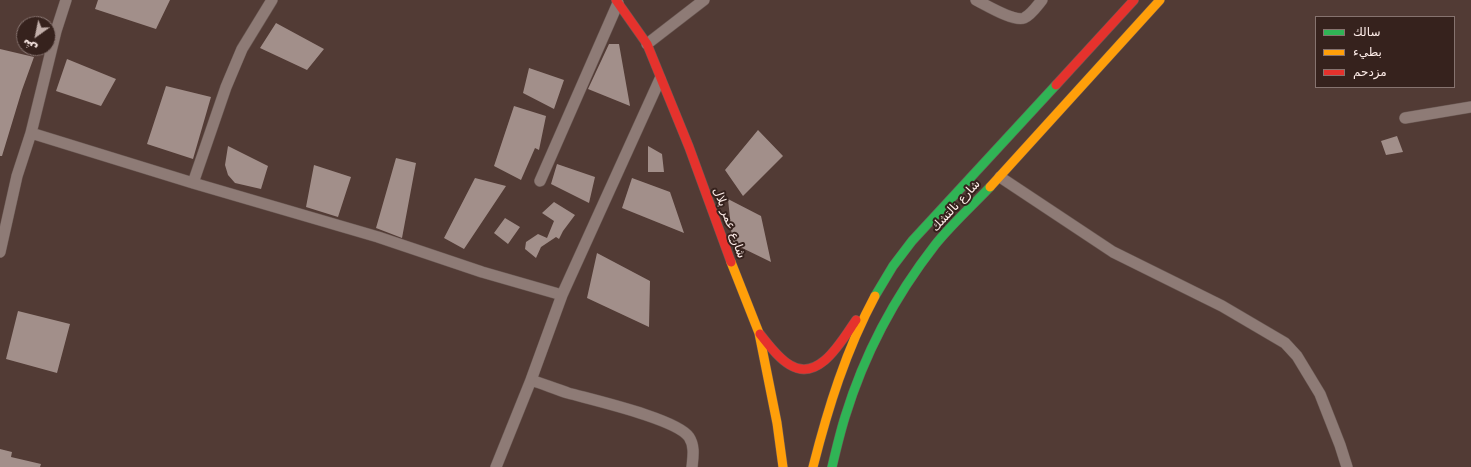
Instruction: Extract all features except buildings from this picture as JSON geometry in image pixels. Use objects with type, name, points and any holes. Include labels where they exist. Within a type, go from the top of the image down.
[{"type":"main road","name":"شارع نالتشك","points":[[812,467],[832,400],[846,360],[878,292],[893,267],[909,244],[934,216],[974,175],[1134,0]]},
{"type":"main road","name":"شارع نالتشك","points":[[832,467],[845,417],[856,386],[874,344],[903,291],[936,244],[1000,177],[1160,0]]},
{"type":"main road","name":"شارع عمر بلال","points":[[617,2],[647,44],[689,147],[720,234],[759,333],[777,423],[783,467]]},
{"type":"main road","points":[[759,333],[780,357],[794,368],[807,370],[818,366],[832,353],[878,292]]},
{"type":"street","points":[[0,252],[18,176],[31,134],[56,31],[66,0]]},
{"type":"street","points":[[193,183],[228,81],[242,50],[272,0]]},
{"type":"street","points":[[647,44],[704,0]]},
{"type":"street","points":[[976,0],[1009,16],[1019,19],[1024,18],[1042,0]]},
{"type":"street","points":[[540,180],[617,2]]},
{"type":"street","points":[[496,467],[531,380],[562,295],[660,79]]},
{"type":"street","points":[[1405,118],[1471,107]]},
{"type":"street","points":[[31,134],[378,237],[482,272],[562,295]]},
{"type":"street","points":[[1000,177],[1112,252],[1222,306],[1286,343],[1297,356],[1320,394],[1347,467]]},
{"type":"street","points":[[531,380],[563,392],[649,416],[671,424],[689,437],[693,445],[692,467]]},
{"type":"traffic: fast","points":[[875,296],[893,266],[912,241],[1056,85]]},
{"type":"traffic: fast","points":[[832,467],[841,429],[853,394],[882,326],[907,284],[935,245],[990,187]]},
{"type":"traffic: slow","points":[[990,187],[1160,0]]},
{"type":"traffic: slow","points":[[731,262],[759,333],[777,423],[783,467]]},
{"type":"traffic: slow","points":[[813,467],[839,380],[855,337],[875,296]]},
{"type":"traffic: jam","points":[[616,0],[647,44],[689,147],[731,262]]},
{"type":"traffic: jam","points":[[1056,85],[1134,0]]},
{"type":"traffic: jam","points":[[760,334],[774,351],[790,365],[801,369],[811,368],[820,364],[829,357],[856,320]]}]
